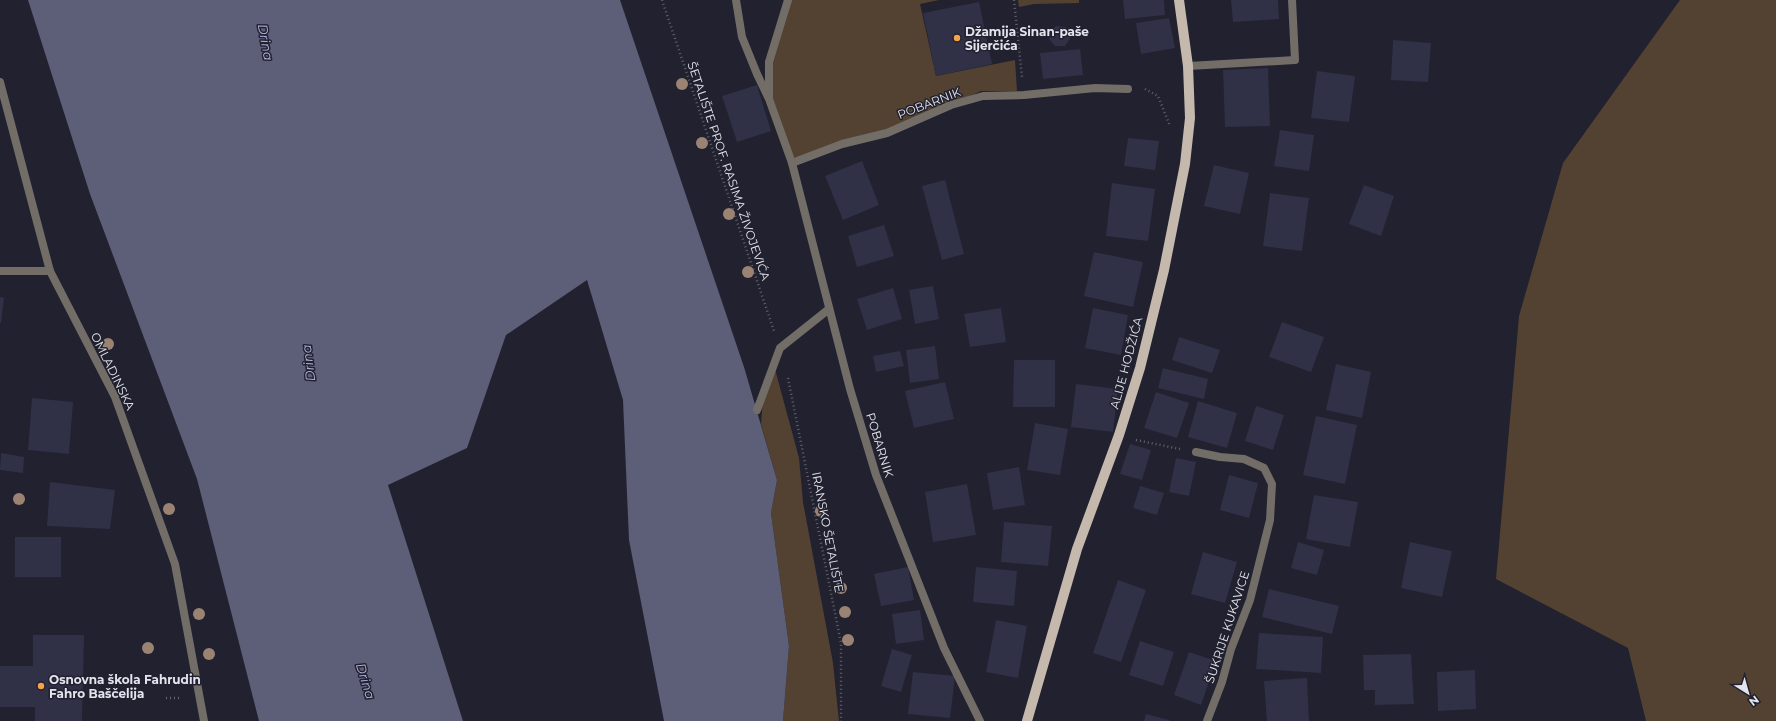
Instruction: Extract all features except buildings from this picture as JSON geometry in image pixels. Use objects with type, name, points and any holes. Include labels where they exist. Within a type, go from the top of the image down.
[{"type":"main road","name":"ALIJE HODŽIĆA","points":[[1027,721],[1077,549],[1119,435],[1140,368],[1158,293],[1185,164],[1190,118],[1188,66],[1179,0]]},
{"type":"street","name":"POBARNIK","points":[[736,0],[742,37],[769,99],[792,164],[850,389],[876,475],[944,648],[980,721]]},
{"type":"street","name":"POBARNIK","points":[[769,99],[769,62],[788,0]]},
{"type":"street","points":[[1188,66],[1295,60],[1292,0]]},
{"type":"street","name":"OMLADINSKA","points":[[0,82],[50,271],[115,397],[176,564],[204,721]]},
{"type":"street","name":"POBARNIK","points":[[792,164],[842,144],[887,133],[952,104],[983,96],[1024,95],[1095,88],[1128,89]]},
{"type":"street","points":[[0,271],[50,271]]},
{"type":"street","points":[[757,410],[780,348],[829,309]]},
{"type":"street","name":"ŠUKRIJE KUKAVICE","points":[[1196,452],[1244,460],[1264,468],[1272,484],[1270,520],[1250,600],[1231,649],[1222,682],[1206,721]]},
{"type":"path","name":"ŠETALIŠTE PROF. RASIMA ŽIVOJEVIĆA","points":[[662,0],[780,348]]},
{"type":"path","points":[[1014,0],[1020,61]]},
{"type":"path","points":[[1128,89],[1146,89],[1158,96],[1171,129]]},
{"type":"path","name":"IRANSKO ŠETALIŠTE","points":[[780,348],[786,364],[841,643],[841,721]]},
{"type":"path","points":[[1119,435],[1196,452]]},
{"type":"shaded area","points":[[788,0],[939,0],[920,4],[936,76],[1015,60],[1017,91],[981,91],[887,133],[790,159],[769,99],[769,62]]},
{"type":"shaded area","points":[[1018,0],[1079,0],[1079,3],[1034,4],[1019,7]]},
{"type":"shaded area","points":[[1680,0],[1776,0],[1776,721],[1646,721],[1628,648],[1496,579],[1519,316],[1563,163]]},
{"type":"shaded area","points":[[775,369],[799,458],[803,502],[833,663],[839,721],[783,721],[789,646],[771,513],[777,480],[761,424],[763,399]]},
{"type":"water","name":"Drina","points":[[28,0],[620,0],[744,367],[777,480],[771,513],[789,646],[783,721],[664,721],[629,540],[623,400],[587,280],[506,335],[467,448],[388,485],[463,721],[259,721],[197,479],[90,194]]},
{"type":"place","name":"Džamija Sinan-paše Sijerčića","points":[[957,38]]},
{"type":"place","name":"Osnovna škola Fahrudin Fahro Baščelija","points":[[41,686]]}]
